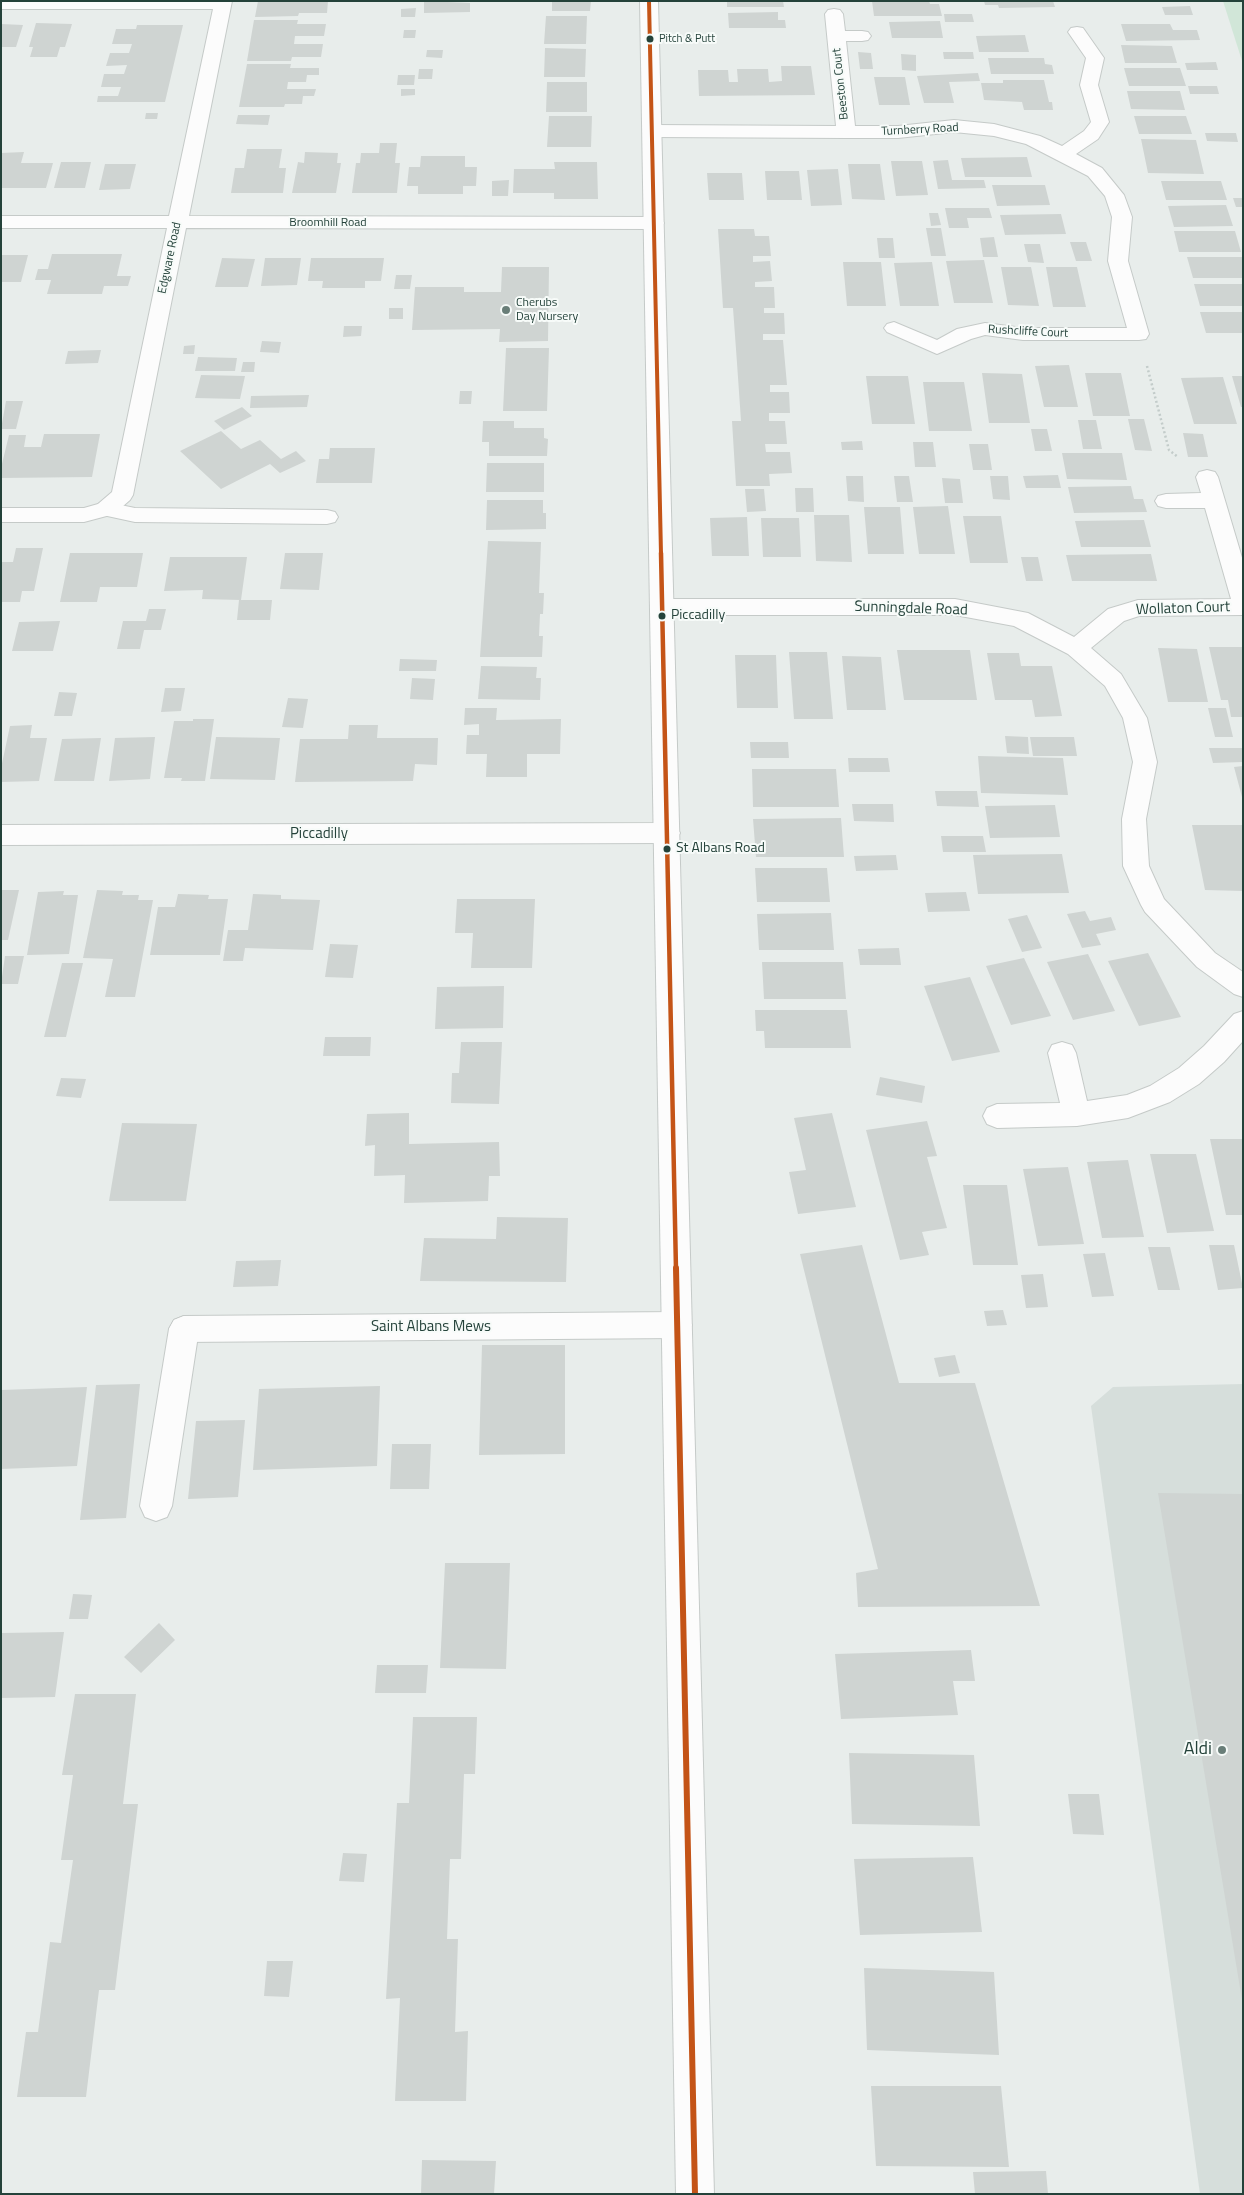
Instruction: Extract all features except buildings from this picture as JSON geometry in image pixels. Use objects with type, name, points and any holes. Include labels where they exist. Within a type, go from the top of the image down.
[{"type":"street","points":[[649,1],[695,2194]]},
{"type":"street","points":[[1,4],[222,3]]},
{"type":"street","name":"Edgware Road","points":[[106,509],[122,494],[222,3]]},
{"type":"street","name":"Beeston Court","points":[[834,14],[846,132]]},
{"type":"street","points":[[1063,154],[1091,136],[1100,122],[1089,85],[1095,58],[1077,32]]},
{"type":"street","name":"Beeston Court","points":[[836,36],[862,36]]},
{"type":"street","name":"Turnberry Road","points":[[652,131],[898,132],[954,126],[994,130],[1034,140],[1095,172],[1114,195],[1122,216],[1118,261],[1139,334]]},
{"type":"street","name":"Broomhill Road","points":[[1,222],[654,223]]},
{"type":"street","name":"Rushcliffe Court","points":[[894,328],[937,348],[964,334],[985,329],[1023,334],[1139,334]]},
{"type":"street","name":"Wollaton Court","points":[[1207,477],[1243,601]]},
{"type":"street","points":[[1166,501],[1214,500]]},
{"type":"street","points":[[1,515],[84,515],[106,509],[135,515],[327,517]]},
{"type":"street","name":"Sunningdale Road","points":[[662,607],[955,607],[1020,619],[1076,648],[1113,680],[1135,718],[1145,762],[1134,820],[1136,866],[1154,905],[1206,960],[1243,986]]},
{"type":"street","name":"Wollaton Court","points":[[1076,648],[1116,616],[1138,608],[1243,607]]},
{"type":"street","name":"Piccadilly","points":[[1,836],[667,833]]},
{"type":"street","points":[[997,1116],[1077,1114],[1128,1106],[1160,1094],[1189,1076],[1241,1026]]},
{"type":"street","points":[[1062,1053],[1077,1114]]},
{"type":"street","name":"Saint Albans Mews","points":[[156,1506],[184,1329],[677,1325]]},
{"type":"path","points":[[1139,334],[1169,450],[1207,477]]},
{"type":"shaded area","points":[[1243,1384],[1243,2194],[1200,2194],[1091,1406],[1113,1387]]},
{"type":"green space","points":[[1223,1],[1243,1],[1243,64]]},
{"type":"transit line","points":[[649,1],[695,2194]]},
{"type":"place","name":"Pitch & Putt","points":[[650,39]]},
{"type":"place","name":"Cherubs Day Nursery","points":[[506,310]]},
{"type":"place","name":"Piccadilly","points":[[662,616]]},
{"type":"place","name":"St Albans Road","points":[[667,849]]},
{"type":"place","name":"Aldi","points":[[1222,1750]]}]
